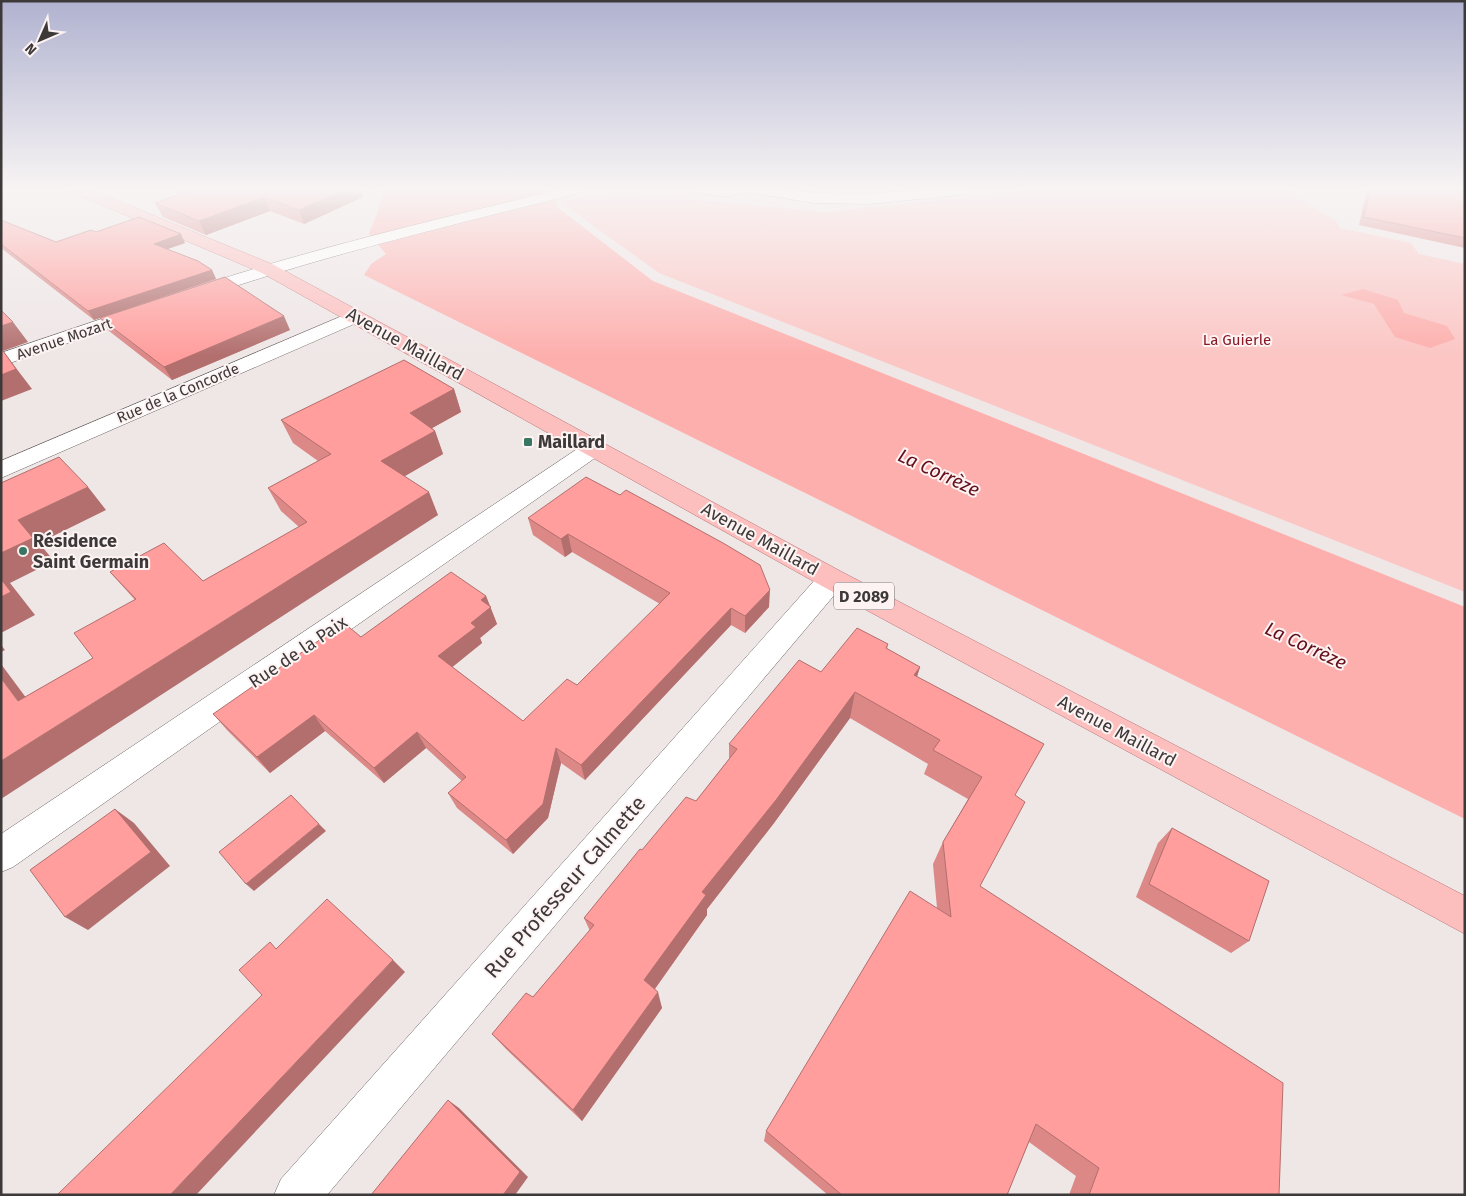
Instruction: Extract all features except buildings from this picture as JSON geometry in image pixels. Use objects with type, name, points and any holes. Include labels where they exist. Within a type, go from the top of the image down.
[{"type":"main road","name":"Avenue Maillard","points":[[210,245],[268,269],[832,579],[1465,916]]},
{"type":"street","points":[[176,300],[268,269],[354,245]]},
{"type":"street","name":"Avenue Mozart","points":[[1,360],[157,306]]},
{"type":"street","name":"Rue de la Concorde","points":[[1,470],[354,316]]},
{"type":"street","name":"Rue de la Paix","points":[[1,855],[594,448]]},
{"type":"street","name":"Rue Professeur Calmette","points":[[297,1195],[832,579]]},
{"type":"green space","name":"La Guierle","points":[[620,245],[1412,245],[1419,254],[1465,264],[1465,592],[659,273]]},
{"type":"water","name":"La Corrèze","points":[[378,245],[606,245],[653,281],[1465,607],[1465,819],[364,275],[371,264],[386,254]]},
{"type":"water","points":[[1363,289],[1398,300],[1404,313],[1447,326],[1455,339],[1430,348],[1395,337],[1374,304],[1341,295]]},
{"type":"place","name":"Maillard","points":[[528,442]]},
{"type":"place","name":"Résidence Saint Germain","points":[[23,551]]}]
